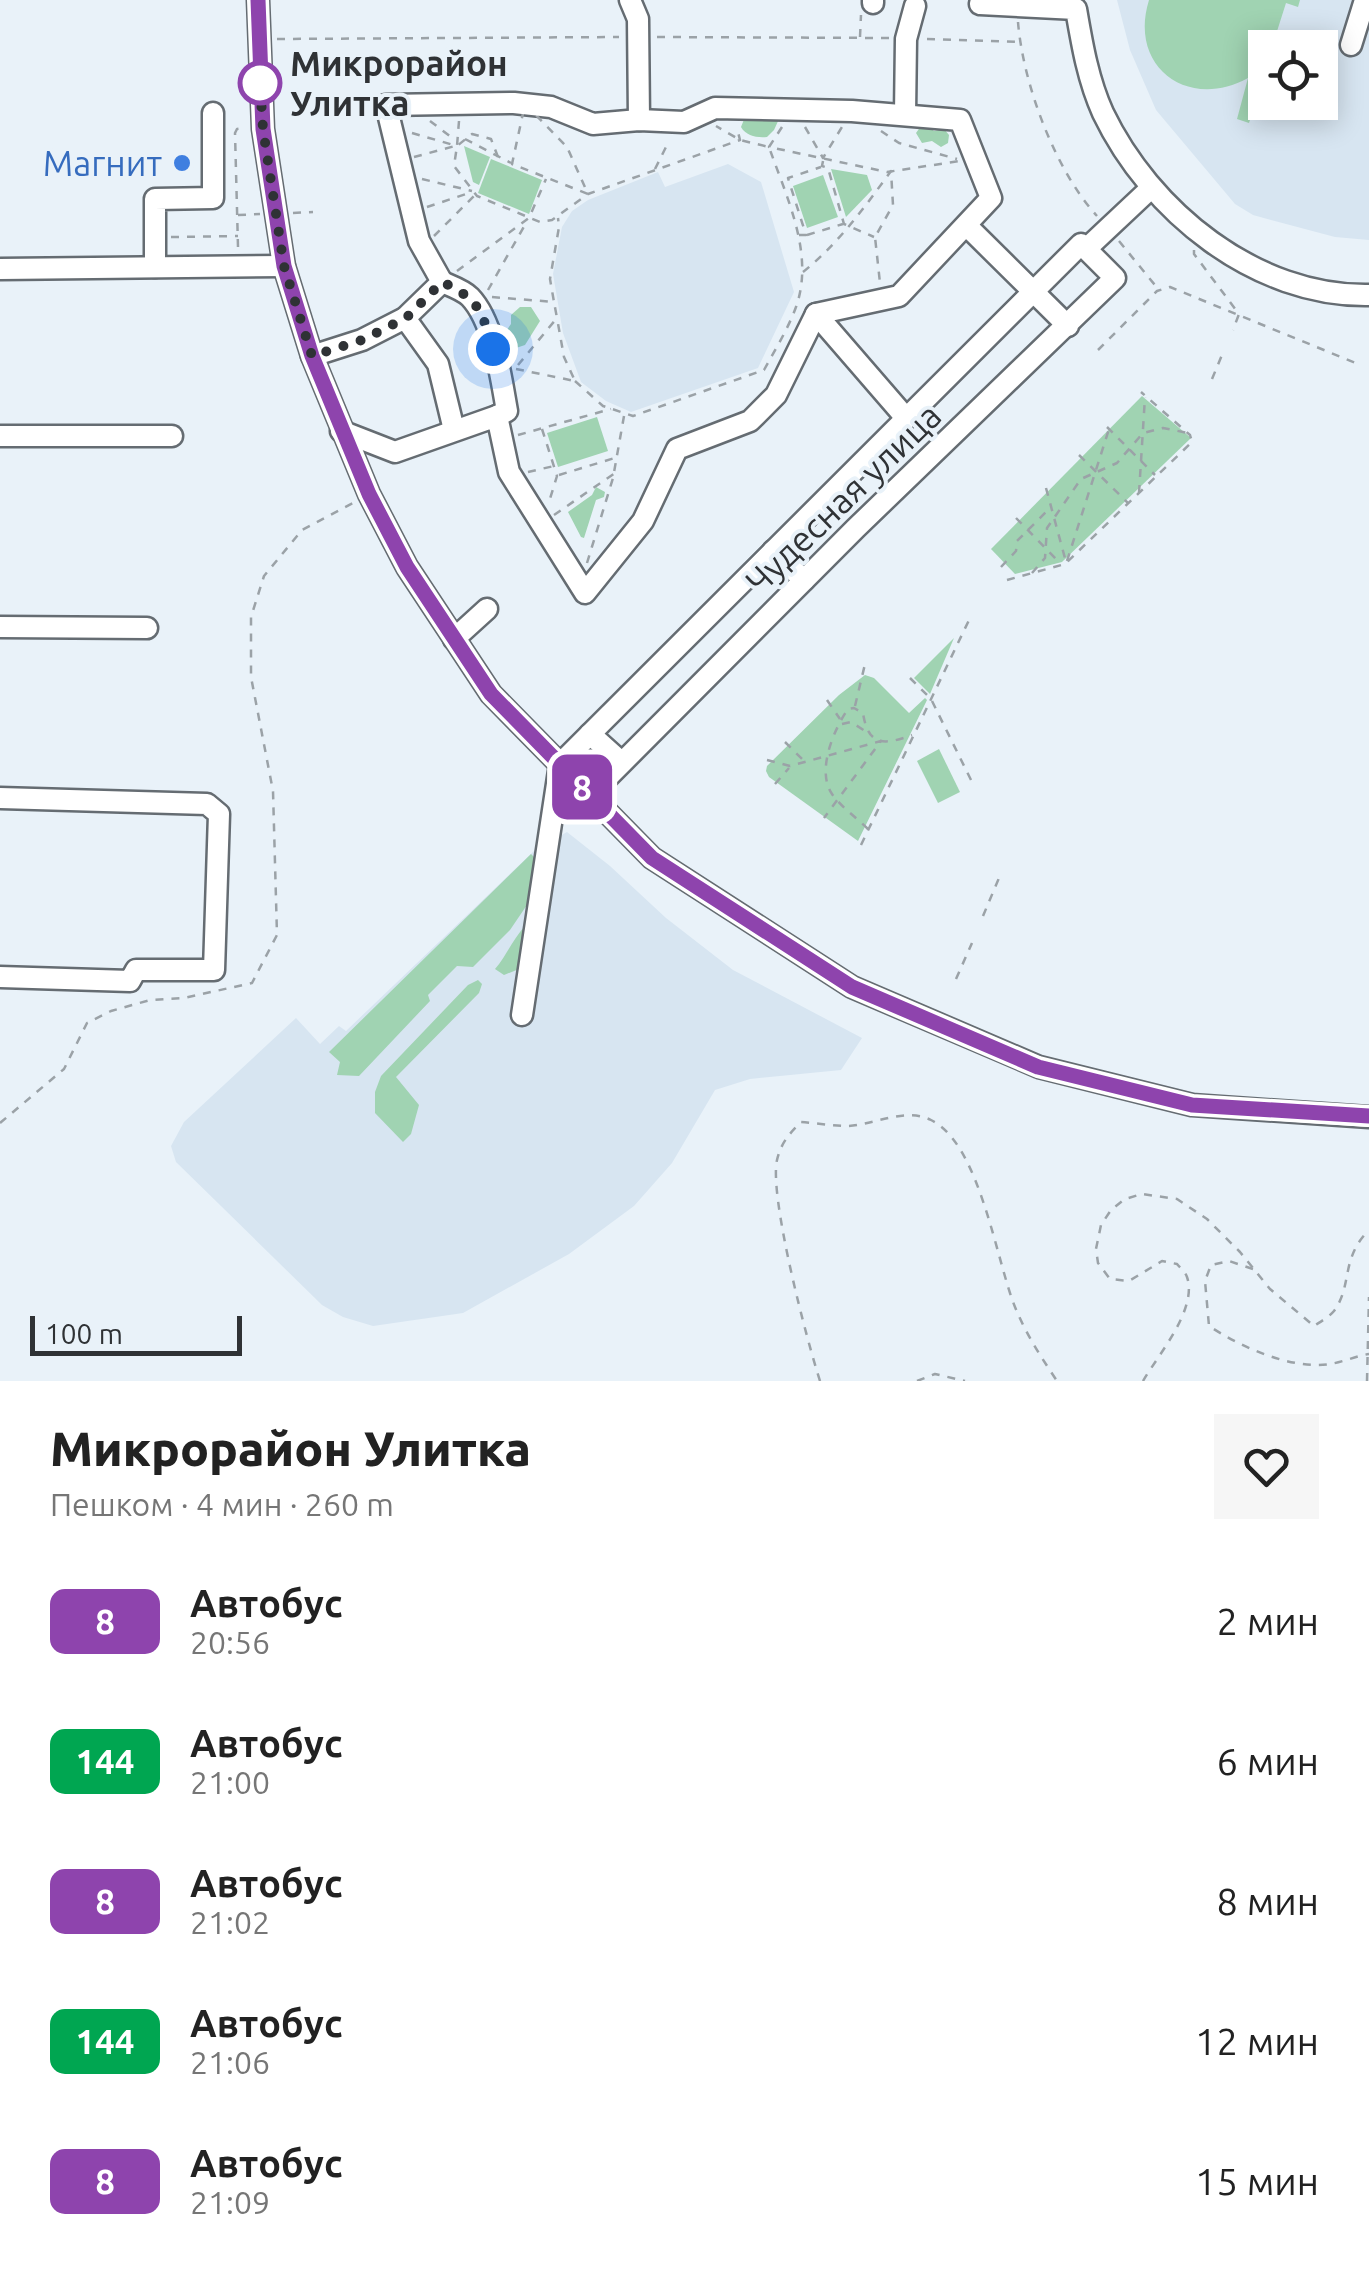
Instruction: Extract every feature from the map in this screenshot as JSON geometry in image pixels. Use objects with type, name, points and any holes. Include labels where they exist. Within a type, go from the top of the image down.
[{"type":"street","points":[[258,0],[263,129],[284,266],[340,431],[407,567],[491,694],[652,858],[852,987],[1038,1067],[1192,1105],[1369,1116]]},
{"type":"street","points":[[630,0],[638,19],[639,120]]},
{"type":"street","points":[[1351,46],[1366,0]]},
{"type":"street","points":[[980,2],[1076,9],[1085,61],[1102,110],[1127,156],[1151,188],[1202,235],[1237,258],[1276,276],[1317,289],[1369,295]]},
{"type":"street","points":[[905,114],[906,38],[916,6]]},
{"type":"street","points":[[340,431],[395,452],[507,411],[499,368],[482,315],[466,293],[442,282],[422,247],[386,104],[552,106],[594,124],[688,119],[715,108],[905,114],[960,120],[991,198],[898,296],[816,314]]},
{"type":"street","points":[[155,268],[155,198],[212,198],[212,113]]},
{"type":"street","name":"Чудесная улица","points":[[1086,249],[1151,188]]},
{"type":"street","points":[[967,226],[1068,326]]},
{"type":"street","name":"Чудесная улица","points":[[560,764],[1081,244],[1115,278],[620,761],[590,795]]},
{"type":"street","points":[[0,269],[284,266]]},
{"type":"street","points":[[312,356],[362,340],[406,318],[442,282]]},
{"type":"street","points":[[497,416],[512,476],[585,593],[643,521],[677,448],[750,421],[776,395],[816,314]]},
{"type":"street","points":[[816,314],[906,418]]},
{"type":"street","points":[[406,318],[438,364],[454,430]]},
{"type":"street","points":[[0,436],[172,436]]},
{"type":"street","points":[[773,551],[804,580]]},
{"type":"street","points":[[454,638],[487,609]]},
{"type":"street","points":[[0,628],[147,628]]},
{"type":"street","points":[[590,734],[620,761]]},
{"type":"street","points":[[522,1015],[560,764]]},
{"type":"street","points":[[0,798],[208,804],[219,814],[214,970],[136,970],[130,981],[0,977]]},
{"type":"path","points":[[860,38],[869,2]]},
{"type":"path","points":[[1017,6],[1020,42],[1058,157],[1084,201],[1159,290]]},
{"type":"path","points":[[258,38],[309,41],[637,36],[1020,42]]},
{"type":"path","points":[[409,104],[457,144]]},
{"type":"path","points":[[461,104],[454,166],[475,193]]},
{"type":"path","points":[[512,164],[525,104]]},
{"type":"path","points":[[525,104],[567,148],[588,194]]},
{"type":"path","points":[[733,108],[740,140]]},
{"type":"path","points":[[770,146],[794,109],[823,158]]},
{"type":"path","points":[[654,171],[688,119],[740,140],[823,158],[891,171],[963,160],[899,144],[852,112],[823,158],[822,166]]},
{"type":"path","points":[[238,266],[235,133],[251,123]]},
{"type":"path","points":[[391,126],[457,144]]},
{"type":"path","points":[[401,168],[463,138],[482,134],[497,147],[498,157]]},
{"type":"path","points":[[463,138],[512,164],[588,194]]},
{"type":"path","points":[[401,168],[475,193],[540,222],[557,216],[588,194],[740,140]]},
{"type":"path","points":[[557,216],[559,227],[550,279],[564,357],[586,393],[611,409],[633,416],[764,370],[798,304],[802,273],[799,234],[770,146]]},
{"type":"path","points":[[806,236],[788,178],[822,166],[828,168],[844,224]]},
{"type":"path","points":[[802,273],[850,227],[891,171]]},
{"type":"path","points":[[881,300],[875,237],[893,205],[891,171]]},
{"type":"path","points":[[546,178],[485,296],[554,302]]},
{"type":"path","points":[[412,212],[475,193]]},
{"type":"path","points":[[422,247],[475,193]]},
{"type":"path","points":[[442,282],[528,218]]},
{"type":"path","points":[[799,234],[806,236],[844,224],[875,237]]},
{"type":"path","points":[[1202,235],[1194,254],[1240,314]]},
{"type":"path","points":[[155,238],[238,236]]},
{"type":"path","points":[[1098,350],[1159,290],[1174,288],[1358,364]]},
{"type":"path","points":[[531,307],[533,300]]},
{"type":"path","points":[[1233,330],[1240,314]]},
{"type":"path","points":[[556,318],[514,369],[575,380]]},
{"type":"path","points":[[526,343],[532,348]]},
{"type":"path","points":[[1212,379],[1222,356]]},
{"type":"path","points":[[1007,580],[1064,564],[1128,504],[1191,443],[1189,433],[1143,394],[1139,493]]},
{"type":"path","points":[[502,440],[611,409]]},
{"type":"path","points":[[580,584],[614,474],[624,415]]},
{"type":"path","points":[[541,523],[558,476],[542,428]]},
{"type":"path","points":[[1064,564],[1108,428],[1156,476]]},
{"type":"path","points":[[1031,574],[1044,561],[1046,532],[1080,479],[1112,466],[1142,432],[1164,428],[1189,433]]},
{"type":"path","points":[[1079,454],[1128,504]]},
{"type":"path","points":[[558,476],[618,457]]},
{"type":"path","points":[[512,476],[554,466]]},
{"type":"path","points":[[541,523],[614,474]]},
{"type":"path","points":[[1046,488],[1064,564]]},
{"type":"path","points":[[1001,567],[1016,552],[1016,542],[1051,506]]},
{"type":"path","points":[[1016,518],[1064,564]]},
{"type":"path","points":[[861,846],[970,618]]},
{"type":"path","points":[[854,708],[864,664]]},
{"type":"path","points":[[910,678],[931,699],[974,786]]},
{"type":"path","points":[[827,700],[841,720]]},
{"type":"path","points":[[867,732],[863,714],[848,709],[828,756],[826,780],[837,800],[869,829]]},
{"type":"path","points":[[838,728],[850,722],[880,741]]},
{"type":"path","points":[[767,760],[790,766],[914,735]]},
{"type":"path","points":[[824,818],[880,741]]},
{"type":"path","points":[[785,742],[805,762]]},
{"type":"path","points":[[776,784],[790,766]]},
{"type":"path","points":[[984,916],[1000,878]]},
{"type":"path","points":[[956,979],[972,944]]},
{"type":"path","points":[[820,1381],[810,1351],[778,1198],[776,1164],[784,1140],[801,1122],[848,1126],[907,1115],[931,1120],[960,1150],[988,1212],[1013,1303],[1027,1335],[1057,1381]]},
{"type":"path","points":[[1143,1381],[1176,1331],[1187,1301],[1187,1277],[1177,1264],[1162,1261],[1129,1281],[1110,1280],[1098,1263],[1096,1249],[1101,1225],[1125,1199],[1142,1194],[1178,1198],[1207,1218],[1298,1316],[1314,1326],[1333,1312],[1355,1246],[1369,1230]]},
{"type":"path","points":[[1255,1270],[1229,1261],[1211,1265],[1205,1282],[1209,1326],[1238,1345],[1276,1358],[1326,1365],[1368,1354]]},
{"type":"path","points":[[1366,1381],[1369,1297]]},
{"type":"path","points":[[918,1381],[935,1374],[965,1381]]},
{"type":"shaded area","points":[[1117,0],[1369,0],[1369,240],[1335,237],[1253,215],[1235,204],[1156,110],[1130,50]]},
{"type":"shaded area","points":[[728,164],[761,182],[794,292],[758,368],[631,412],[606,401],[581,382],[563,333],[553,274],[562,227],[572,211],[588,200],[658,172],[665,187]]},
{"type":"shaded area","points":[[567,832],[733,970],[862,1038],[841,1070],[750,1079],[715,1090],[672,1163],[634,1206],[569,1254],[463,1313],[373,1326],[343,1317],[322,1305],[176,1162],[171,1146],[184,1122],[296,1018],[320,1044],[339,1026],[346,1031],[536,849]]},
{"type":"green space","points":[[1149,0],[1300,0],[1298,7],[1286,3],[1277,30],[1248,30],[1248,78],[1226,87],[1204,89],[1168,76],[1155,63],[1147,45]]},
{"type":"green space","points":[[1248,78],[1250,120],[1249,123],[1237,119]]},
{"type":"green space","points":[[745,117],[779,119],[767,137],[759,137],[743,130]]},
{"type":"green space","points":[[921,126],[934,131],[944,129],[949,135],[948,143],[941,147],[932,141],[922,143],[916,133]]},
{"type":"green space","points":[[464,146],[490,157],[479,185],[473,182]]},
{"type":"green space","points":[[491,159],[542,180],[529,214],[478,193]]},
{"type":"green space","points":[[831,169],[867,175],[872,190],[846,217]]},
{"type":"green space","points":[[823,175],[838,217],[807,228],[793,186]]},
{"type":"green space","points":[[520,307],[531,307],[540,321],[525,345],[516,348],[507,344],[504,334],[511,324],[511,315]]},
{"type":"green space","points":[[1142,396],[1191,438],[1062,562],[1015,574],[991,549]]},
{"type":"green space","points":[[597,417],[608,451],[558,467],[547,433]]},
{"type":"green space","points":[[596,487],[605,492],[604,497],[596,500],[584,538],[568,512],[592,495]]},
{"type":"green space","points":[[954,638],[930,694],[914,678]]},
{"type":"green space","points":[[865,675],[874,678],[909,713],[927,700],[858,841],[766,771],[839,695]]},
{"type":"green space","points":[[939,749],[960,792],[938,803],[917,761]]},
{"type":"green space","points":[[531,854],[539,862],[529,902],[510,930],[473,967],[457,966],[428,995],[430,1001],[359,1076],[337,1075],[340,1062],[329,1052]]},
{"type":"green space","points":[[526,925],[519,969],[504,975],[495,969]]},
{"type":"green space","points":[[478,980],[482,984],[479,993],[396,1077],[419,1105],[411,1134],[403,1142],[375,1113],[375,1092],[381,1076],[468,985]]},
{"type":"bus line","name":"8","points":[[258,0],[263,129],[284,266],[340,431],[407,567],[491,694],[652,858],[852,987],[1038,1067],[1192,1105],[1369,1116]]},
{"type":"place","name":"Микрорайон Улитка","points":[[260,83]]},
{"type":"place","name":"Магнит","points":[[182,163]]},
{"type":"route","points":[[260,83],[259,68],[263,129],[284,266],[312,356],[362,340],[406,318],[442,282],[471,298],[482,315],[493,349]]}]
